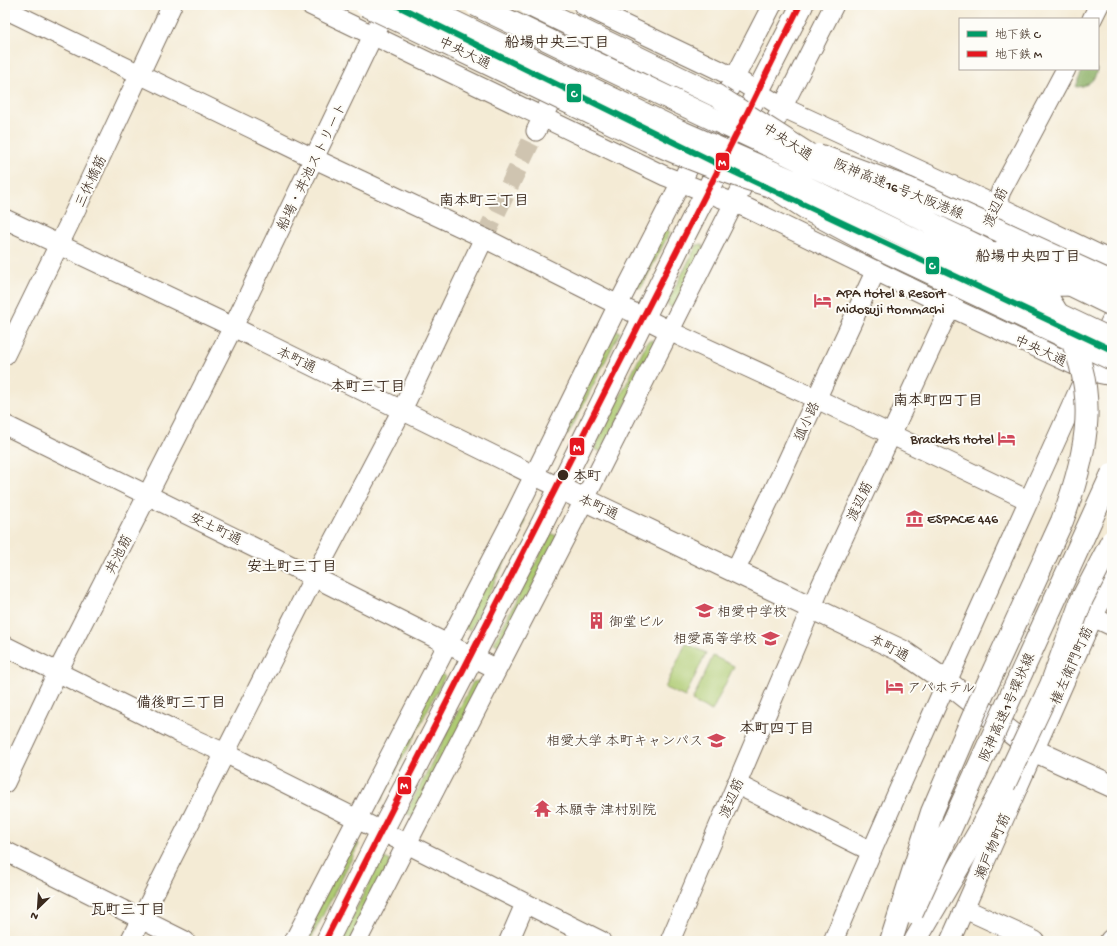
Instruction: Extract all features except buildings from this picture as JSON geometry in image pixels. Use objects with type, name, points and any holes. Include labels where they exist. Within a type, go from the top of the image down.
[{"type":"main road","name":"中央大通","points":[[366,5],[684,157],[734,175],[823,202],[1112,340]]},
{"type":"main road","points":[[419,5],[677,130],[793,181],[933,250],[989,273],[1015,280],[1040,284],[1064,285],[1083,284],[1112,278]]},
{"type":"main road","points":[[476,5],[985,250],[1025,276],[1043,292],[1066,328],[1076,348],[1082,365],[1087,407],[1086,432],[1078,474],[1072,495],[1062,521],[982,696],[932,812],[891,941]]},
{"type":"main road","name":"中央大通","points":[[530,5],[717,96],[834,170],[1112,305]]},
{"type":"main road","points":[[327,941],[472,656],[542,524],[802,5]]},
{"type":"main road","name":"阪神高速16号大阪港線","points":[[682,104],[745,130],[907,188],[1112,282]]},
{"type":"main road","points":[[677,130],[732,161],[812,212],[853,234],[1112,359]]},
{"type":"main road","name":"阪神高速1号環状線","points":[[900,941],[1112,474]]},
{"type":"main road","name":"本町通","points":[[560,488],[902,652],[947,682],[1033,750],[1112,786]]},
{"type":"main road","points":[[985,752],[1112,527]]},
{"type":"main road","points":[[915,941],[979,832],[1004,785],[1051,685],[1082,599],[1112,541]]},
{"type":"street","name":"三休橋筋","points":[[5,355],[59,245],[172,5]]},
{"type":"street","name":"中央大通","points":[[310,5],[374,35],[539,124],[681,183],[751,210],[950,307],[1087,371],[1112,376]]},
{"type":"street","name":"船場・丼池ストリート","points":[[233,327],[388,5]]},
{"type":"street","points":[[294,941],[516,512],[618,305],[772,5]]},
{"type":"street","points":[[357,941],[585,500],[669,330],[834,5]]},
{"type":"street","points":[[1092,18],[1099,5]]},
{"type":"street","points":[[539,124],[592,7],[735,78]]},
{"type":"street","points":[[5,9],[315,159],[484,238],[669,330],[1028,500]]},
{"type":"street","name":"渡辺筋","points":[[670,941],[819,590],[996,206],[1001,190],[1065,70]]},
{"type":"street","name":"中央大通","points":[[735,78],[782,107],[1112,261]]},
{"type":"street","points":[[722,103],[745,181]]},
{"type":"street","points":[[694,158],[773,126]]},
{"type":"street","name":"本町通","points":[[5,219],[233,327],[560,488]]},
{"type":"street","points":[[130,941],[314,577],[402,410],[484,238]]},
{"type":"street","name":"狐小路","points":[[735,571],[817,399],[876,270]]},
{"type":"street","points":[[833,941],[871,851],[1028,500],[1112,319]]},
{"type":"street","name":"丼池筋","points":[[5,783],[58,671],[233,327]]},
{"type":"street","points":[[1087,371],[1112,384]]},
{"type":"street","name":"安土町通","points":[[5,425],[497,669]]},
{"type":"street","name":"権左衛門町筋","points":[[1033,750],[1092,617],[1112,580]]},
{"type":"street","points":[[1092,617],[1112,626]]},
{"type":"street","points":[[5,646],[382,831],[601,941]]},
{"type":"street","name":"瀬戸物町筋","points":[[950,941],[1033,750]]},
{"type":"street","points":[[736,784],[871,851]]},
{"type":"street","points":[[5,851],[185,941]]},
{"type":"street","points":[[509,941],[525,904]]},
{"type":"street","points":[[965,909],[1035,941]]},
{"type":"green space","points":[[1083,70],[1097,70],[1093,80],[1084,86],[1076,87]]},
{"type":"green space","points":[[663,228],[670,232],[641,288],[635,285]]},
{"type":"green space","points":[[702,244],[704,249],[675,307],[670,307],[667,303],[697,245]]},
{"type":"green space","points":[[613,329],[620,332],[568,435],[560,432]]},
{"type":"green space","points":[[653,340],[655,345],[602,452],[594,449],[648,341]]},
{"type":"green space","points":[[519,517],[526,521],[470,630],[461,627]]},
{"type":"green space","points":[[551,533],[558,537],[502,647],[494,643]]},
{"type":"green space","points":[[686,643],[706,653],[685,697],[665,688]]},
{"type":"green space","points":[[713,656],[734,666],[712,711],[692,701]]},
{"type":"green space","points":[[438,672],[445,676],[381,801],[374,798]]},
{"type":"green space","points":[[479,681],[481,686],[415,817],[406,813],[473,682]]},
{"type":"green space","points":[[350,840],[359,844],[310,941],[299,941]]},
{"type":"green space","points":[[382,857],[391,861],[351,941],[340,941]]},
{"type":"tunnel","points":[[484,238],[536,131]]},
{"type":"metro line","name":"C","points":[[396,5],[728,169],[1112,350]]},
{"type":"metro line","name":"M","points":[[325,941],[743,121],[800,5]]},
{"type":"place","name":"APA Hotel & Resort Midosuji Hommachi","points":[[823,300]]},
{"type":"place","name":"Brackets Hotel","points":[[1007,438]]},
{"type":"place","name":"本町","points":[[563,475]]},
{"type":"place","name":"ESPACE 446","points":[[914,518]]},
{"type":"place","name":"相愛中学校","points":[[704,611]]},
{"type":"place","name":"御堂ビル","points":[[596,621]]},
{"type":"place","name":"相愛高等学校","points":[[770,638]]},
{"type":"place","name":"アパホテル","points":[[894,687]]},
{"type":"place","name":"相愛大学 本町キャンパス","points":[[716,740]]},
{"type":"place","name":"本願寺 津村別院","points":[[542,809]]},
{"type":"district","name":"船場中央三丁目","points":[[557,42]]},
{"type":"district","name":"南本町三丁目","points":[[484,200]]},
{"type":"district","name":"船場中央四丁目","points":[[1028,256]]},
{"type":"district","name":"本町三丁目","points":[[368,386]]},
{"type":"district","name":"南本町四丁目","points":[[938,400]]},
{"type":"district","name":"安土町三丁目","points":[[292,566]]},
{"type":"district","name":"備後町三丁目","points":[[181,702]]},
{"type":"district","name":"本町四丁目","points":[[777,728]]},
{"type":"district","name":"瓦町三丁目","points":[[128,909]]}]
